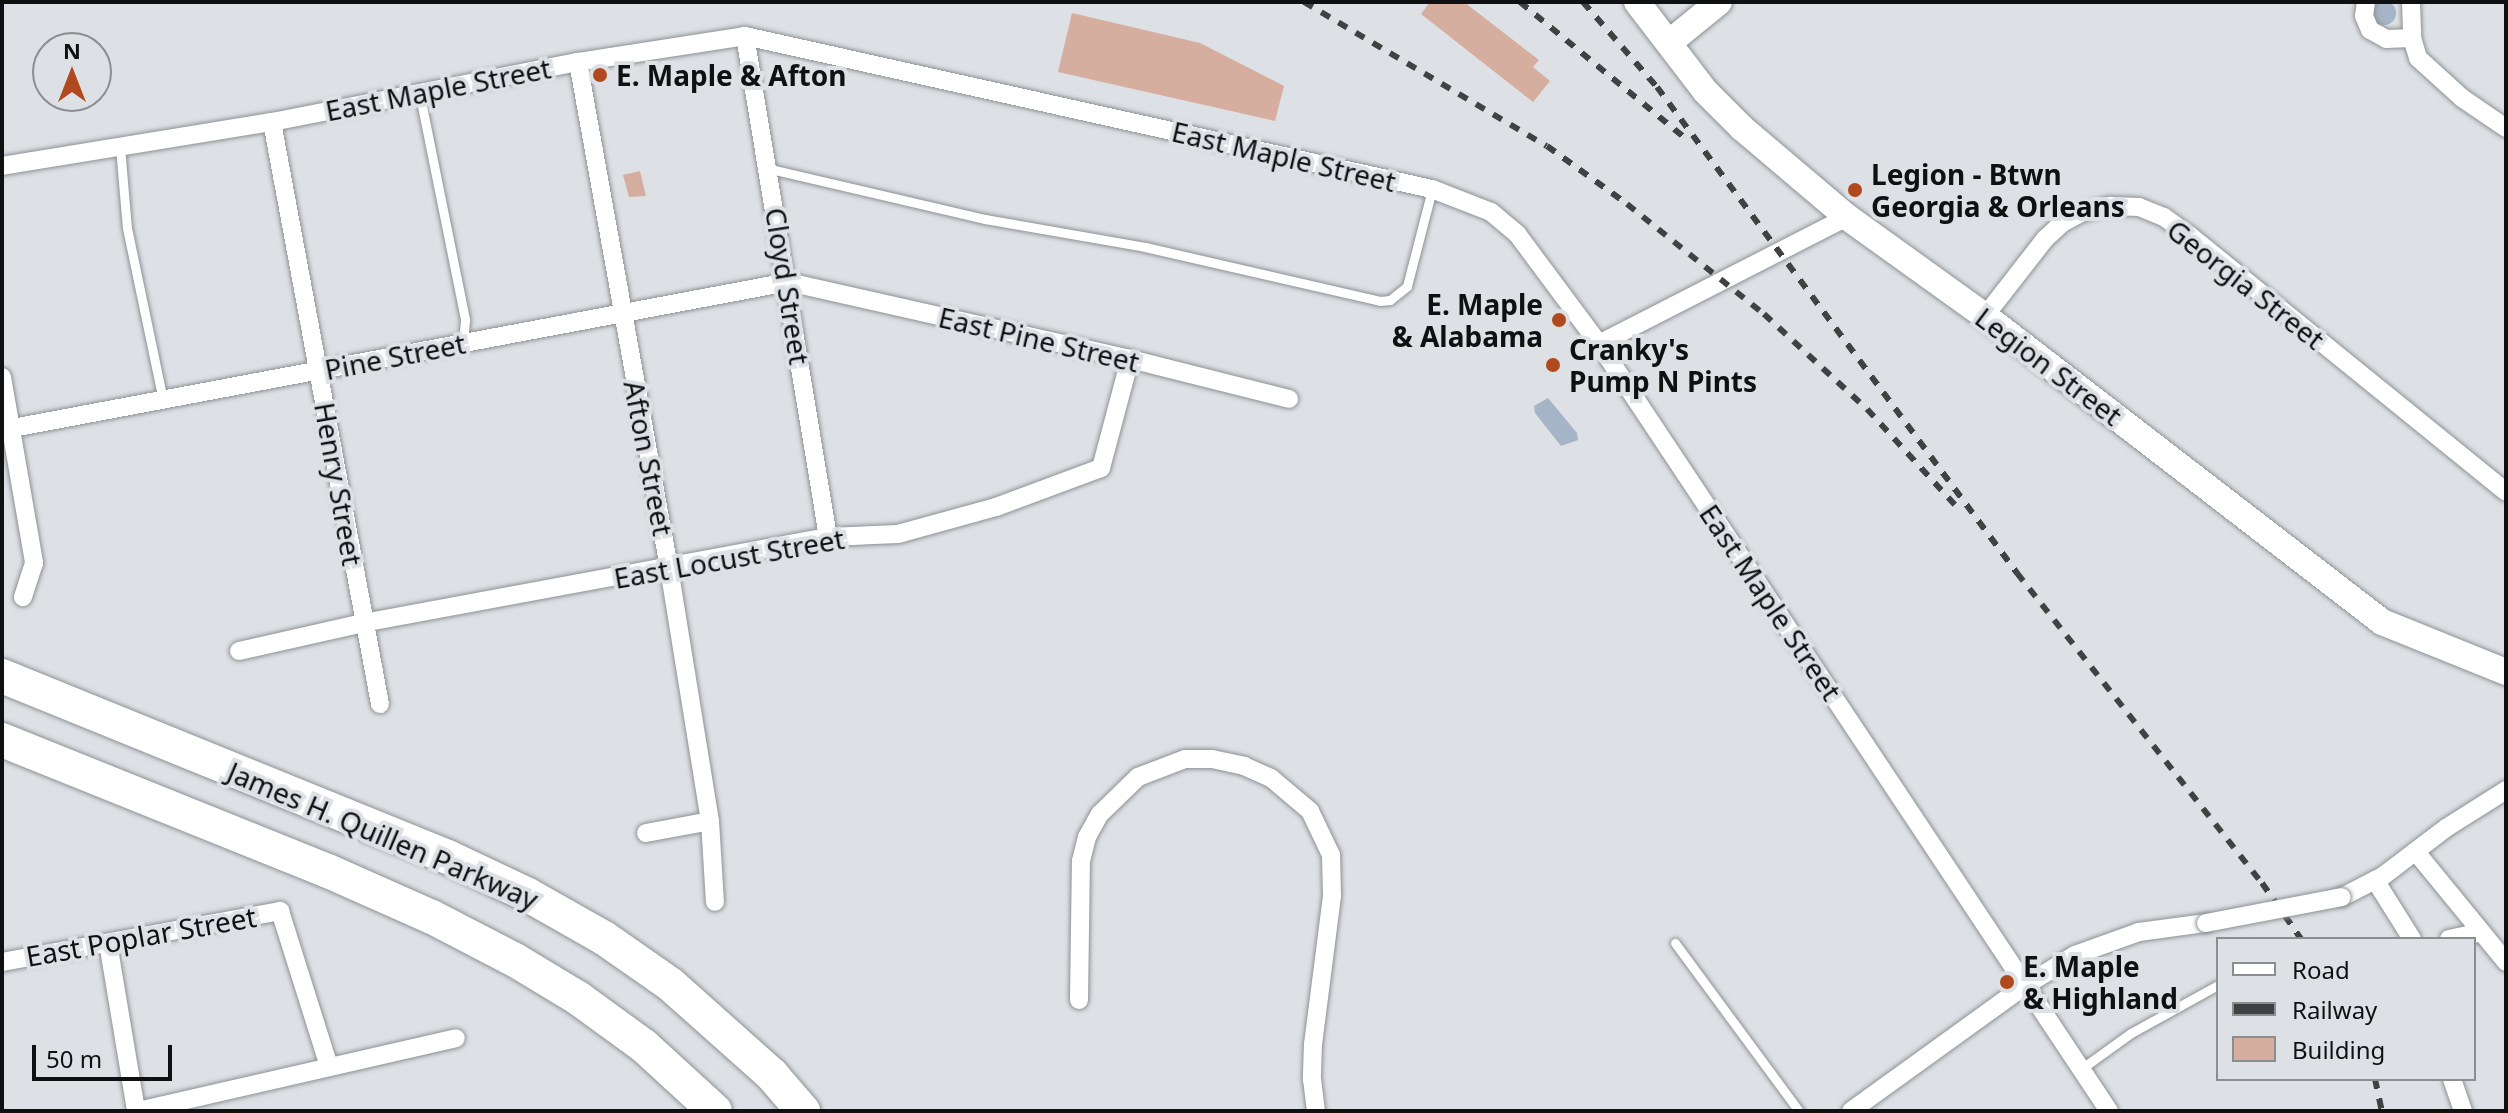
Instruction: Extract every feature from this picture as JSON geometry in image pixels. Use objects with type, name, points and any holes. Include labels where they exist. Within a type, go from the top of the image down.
[{"type":"highway","name":"James H. Quillen Parkway","points":[[2,676],[448,857],[528,895],[604,938],[670,984],[772,1075],[803,1111]]},
{"type":"highway","name":"James H. Quillen Parkway","points":[[2,740],[432,917],[578,998],[644,1046],[715,1111]]},
{"type":"main road","name":"Legion Street","points":[[1637,2],[1705,91],[1742,128],[1847,217],[1985,316],[2382,622],[2506,672]]},
{"type":"main road","points":[[1670,42],[1719,2]]},
{"type":"street","points":[[2366,2],[2366,23],[2377,35],[2398,40],[2412,38]]},
{"type":"street","points":[[2411,2],[2412,38],[2418,58],[2436,77],[2506,128]]},
{"type":"street","name":"East Maple Street","points":[[2,166],[272,122],[578,62],[745,36],[1432,189],[1491,212],[1518,235],[1599,344],[2109,1111]]},
{"type":"street","name":"Cloyd Street","points":[[745,36],[770,169],[828,537]]},
{"type":"street","name":"Afton Street","points":[[578,62],[669,568],[710,821],[715,902]]},
{"type":"street","name":"Henry Street","points":[[272,122],[380,704]]},
{"type":"street","name":"Georgia Street","points":[[1985,316],[2045,239],[2062,223],[2096,209],[2139,207],[2164,217],[2189,235],[2506,492]]},
{"type":"street","points":[[1599,344],[1847,217]]},
{"type":"street","name":"Pine Street","points":[[6,429],[788,282]]},
{"type":"street","name":"East Pine Street","points":[[788,282],[1130,359],[1289,399]]},
{"type":"street","name":"East Locust Street","points":[[239,651],[363,623],[828,537],[898,534],[996,507],[1101,468],[1130,359]]},
{"type":"street","points":[[2,377],[6,429],[34,563],[23,597]]},
{"type":"street","points":[[1079,1000],[1081,861],[1087,837],[1100,814],[1138,777],[1185,759],[1223,761],[1271,778],[1310,811],[1331,855],[1332,896],[1313,1044],[1312,1079],[1316,1111]]},
{"type":"street","points":[[1851,1111],[2026,985],[2075,955],[2139,932],[2321,904],[2342,897],[2375,880],[2446,828],[2506,790]]},
{"type":"street","points":[[646,833],[710,821]]},
{"type":"street","points":[[2416,852],[2506,962]]},
{"type":"street","points":[[2375,880],[2411,937]]},
{"type":"street","name":"East Poplar Street","points":[[2,962],[280,911],[329,1066]]},
{"type":"street","points":[[2458,937],[2481,932]]},
{"type":"street","points":[[108,943],[137,1111],[456,1038]]},
{"type":"street","points":[[2453,1081],[2463,1111]]},
{"type":"lane","points":[[419,91],[465,320],[463,342]]},
{"type":"lane","points":[[120,147],[127,228],[163,400]]},
{"type":"lane","points":[[770,169],[985,219],[1145,247],[1380,301],[1390,300],[1407,286],[1432,189]]},
{"type":"lane","points":[[1675,943],[1799,1111]]},
{"type":"lane","points":[[2081,1069],[2131,1033],[2216,986]]},
{"type":"shaded area","points":[[2384,1],[2393,4],[2396,13],[2393,22],[2384,25],[2375,22],[2372,13],[2375,4]]},
{"type":"shaded area","points":[[1548,398],[1577,433],[1578,440],[1561,446],[1535,413],[1534,406]]},
{"type":"building","points":[[1430,2],[1464,2],[1539,60],[1533,67],[1550,81],[1533,102],[1421,14]]},
{"type":"building","points":[[1072,13],[1200,43],[1284,86],[1275,121],[1058,72]]},
{"type":"building","points":[[640,171],[646,196],[629,197],[623,175]]},
{"type":"railway","points":[[1304,2],[1547,146],[1627,204],[1764,314],[1867,409],[1955,505]]},
{"type":"railway","points":[[1520,2],[1685,138]]},
{"type":"railway","points":[[1583,2],[1657,87],[2017,573],[2262,883],[2300,937]]},
{"type":"railway","points":[[2375,1081],[2382,1111]]},
{"type":"place","name":"E. Maple & Afton","points":[[600,75]]},
{"type":"place","name":"Legion - Btwn Georgia & Orleans","points":[[1855,190]]},
{"type":"place","name":"E. Maple & Alabama","points":[[1559,320]]},
{"type":"place","name":"Cranky's Pump N Pints","points":[[1553,365]]},
{"type":"place","name":"E. Maple & Highland","points":[[2007,982]]}]
